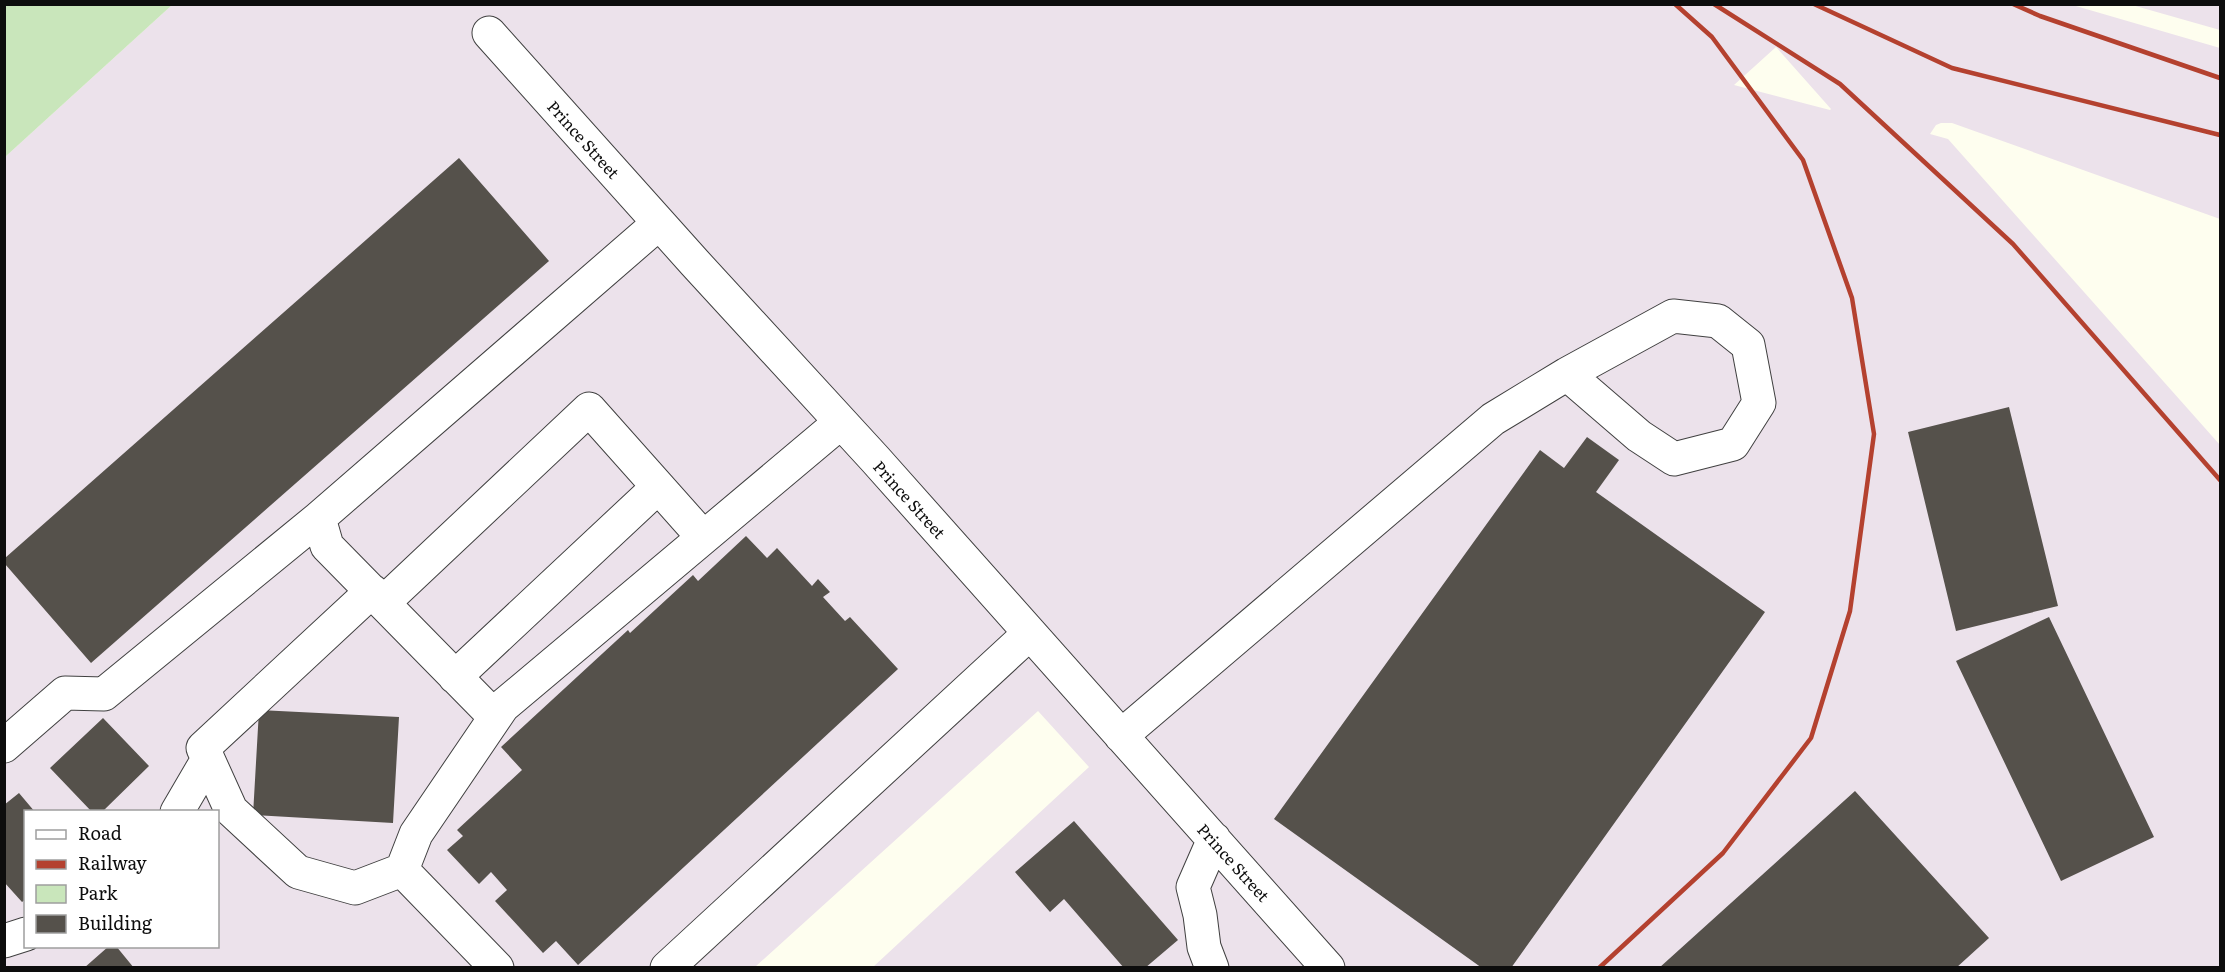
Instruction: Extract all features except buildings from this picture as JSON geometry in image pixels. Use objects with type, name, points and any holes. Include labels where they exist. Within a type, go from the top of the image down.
[{"type":"street","name":"Prince Street","points":[[489,33],[841,422],[1328,968]]},
{"type":"street","points":[[4,746],[65,693],[104,694],[319,518],[659,223]]},
{"type":"street","points":[[1121,736],[1493,419],[1567,374],[1673,316],[1718,321],[1748,345],[1759,403],[1733,444],[1674,459],[1640,436],[1567,374]]},
{"type":"street","points":[[702,537],[589,409],[203,748],[231,810],[298,872],[355,888],[402,870],[416,834],[503,706],[841,422]]},
{"type":"street","points":[[455,677],[658,487]]},
{"type":"street","points":[[319,518],[327,546],[495,717]]},
{"type":"street","points":[[667,968],[1030,633]]},
{"type":"street","points":[[178,810],[208,759]]},
{"type":"street","points":[[1212,968],[1204,947],[1200,915],[1193,887],[1214,839]]},
{"type":"street","points":[[402,870],[497,968]]},
{"type":"street","points":[[4,941],[24,935]]},
{"type":"shaded area","points":[[2069,4],[2220,48],[2220,219],[1952,123],[1936,125],[1930,134],[1948,139],[2220,445],[2220,967],[873,967],[1089,767],[1038,711],[755,967],[5,968],[5,157],[172,5]],"holes":[[[1776,47],[1830,110],[1734,85]]]},
{"type":"shaded area","points":[[2132,5],[2220,5],[2220,30]]},
{"type":"green space","points":[[5,4],[172,4],[172,5],[5,157]]},
{"type":"railway","points":[[1599,968],[1723,853],[1811,738],[1850,611],[1874,434],[1852,298],[1803,160],[1712,37],[1675,4]]},
{"type":"railway","points":[[1714,4],[1840,84],[2013,244],[2220,480]]},
{"type":"railway","points":[[1814,4],[1952,68],[2220,135]]},
{"type":"railway","points":[[2013,4],[2040,16],[2220,78]]}]
